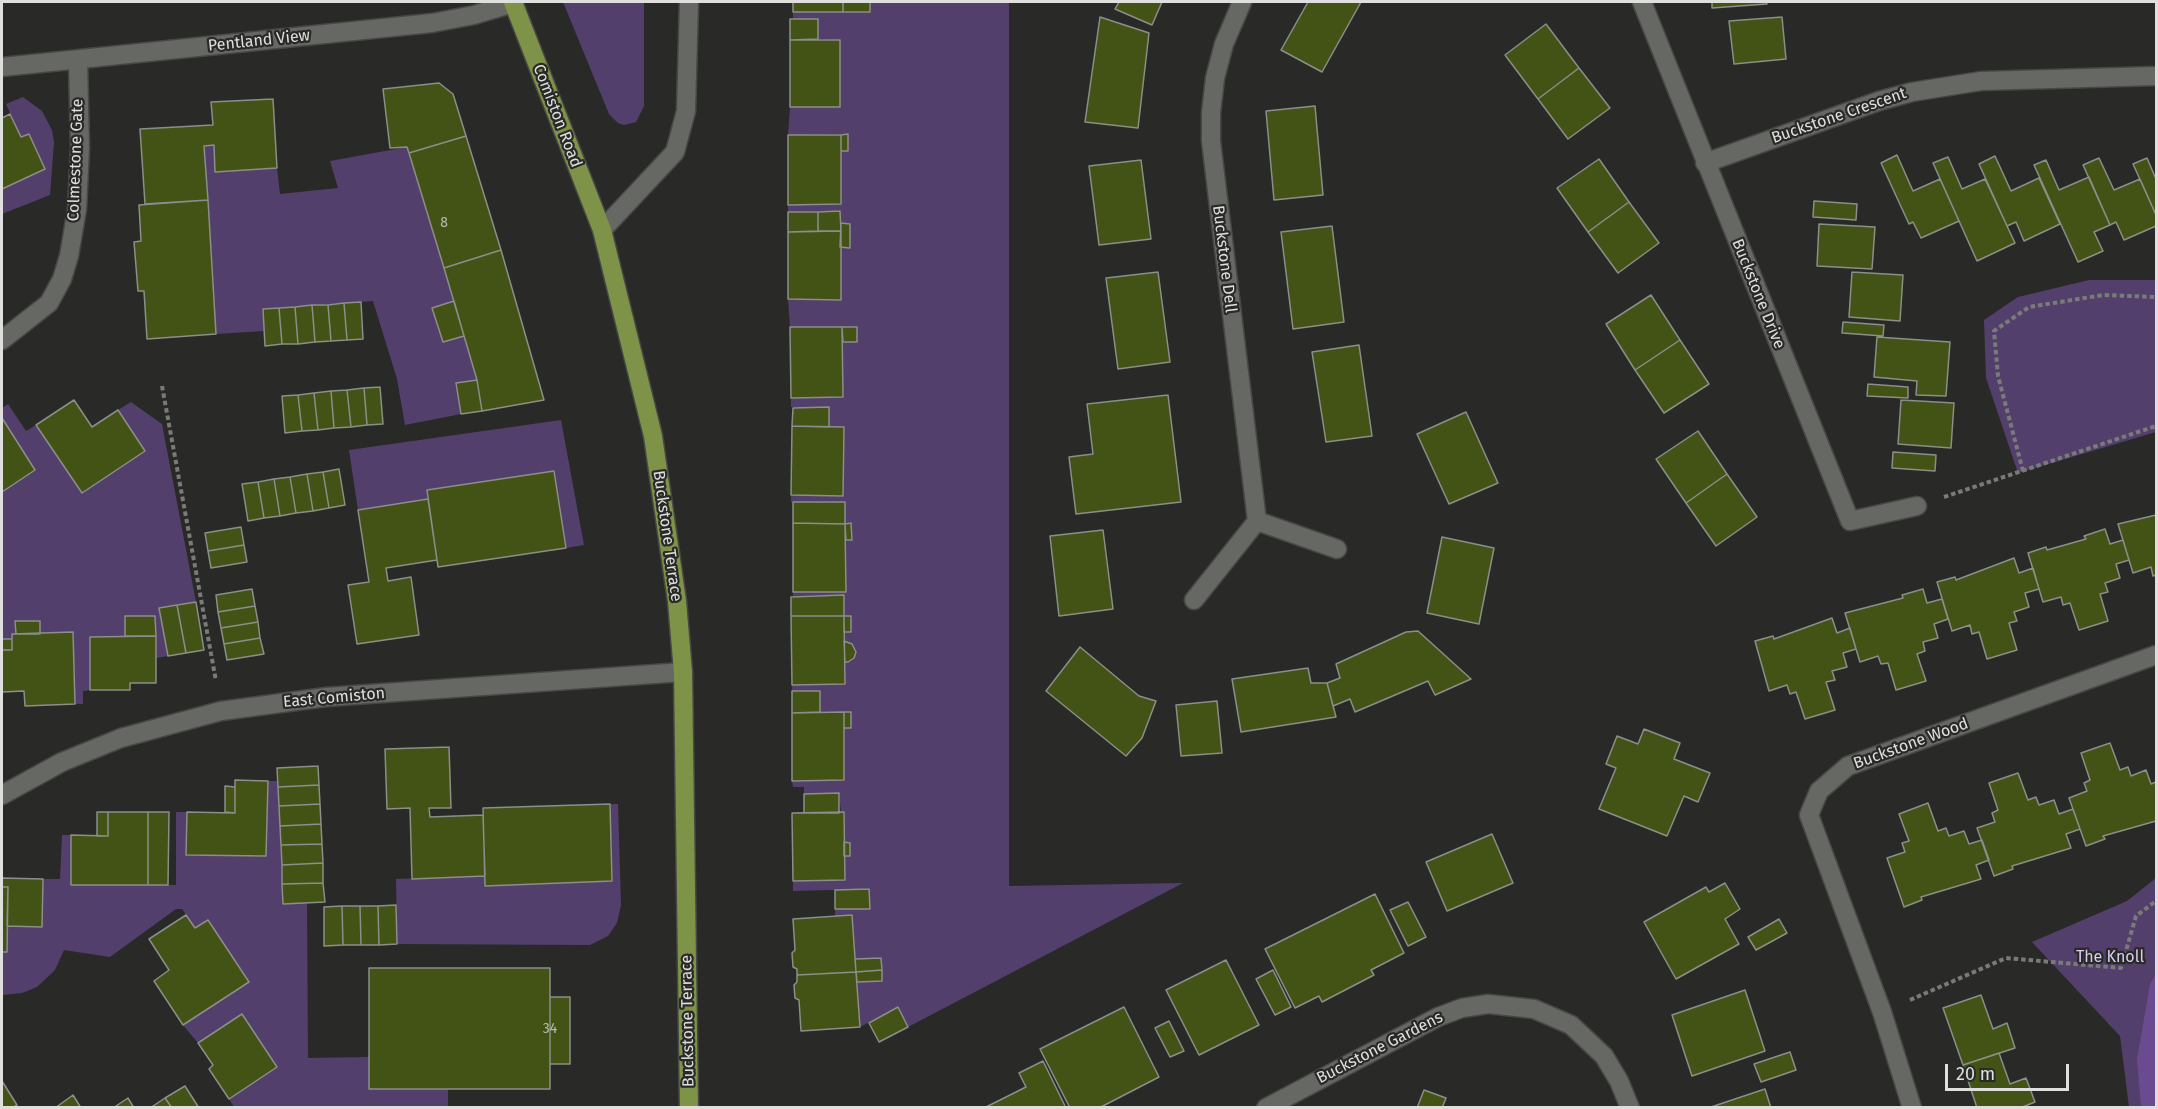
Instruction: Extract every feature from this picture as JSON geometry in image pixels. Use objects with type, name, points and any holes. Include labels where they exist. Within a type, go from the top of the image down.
[{"type":"main road","name":"Comiston Road","points":[[513,2],[602,230]]},
{"type":"main road","name":"Buckstone Terrace","points":[[602,230],[653,436],[677,601],[683,672],[689,1107]]},
{"type":"street","name":"Pentland View","points":[[2,67],[432,23],[474,15],[513,2]]},
{"type":"street","points":[[602,230],[675,152],[686,111],[689,2]]},
{"type":"street","name":"Buckstone Dell","points":[[1242,2],[1224,44],[1215,78],[1211,141],[1257,521]]},
{"type":"street","name":"Buckstone Drive","points":[[1642,2],[1850,521],[1917,506]]},
{"type":"street","name":"Colmestone Gate","points":[[2,340],[49,303],[62,279],[69,256],[77,209],[80,148],[78,60]]},
{"type":"street","name":"Buckstone Crescent","points":[[1705,163],[1879,101],[1912,92],[1981,81],[2157,76]]},
{"type":"street","points":[[1194,600],[1257,521],[1337,549]]},
{"type":"street","name":"Buckstone Wood","points":[[1912,1107],[1882,1012],[1809,815],[1819,791],[1848,766],[2157,655]]},
{"type":"street","name":"East Comiston","points":[[2,795],[62,762],[122,738],[221,711],[326,698],[683,672]]},
{"type":"street","name":"Buckstone Gardens","points":[[1266,1107],[1438,1017],[1462,1008],[1488,1004],[1534,1009],[1571,1025],[1604,1056],[1619,1081],[1630,1107]]},
{"type":"path","points":[[2023,471],[1998,376],[1994,331],[2029,307],[2103,295],[2157,297]]},
{"type":"path","points":[[162,386],[221,711]]},
{"type":"path","points":[[1917,506],[2157,426]]},
{"type":"path","points":[[1882,1012],[2006,958],[2121,968],[2136,916],[2157,901]]},
{"type":"green space","points":[[563,2],[644,2],[644,106],[636,122],[624,125],[618,123],[609,114]]},
{"type":"green space","points":[[870,2],[1009,2],[1009,886],[1183,883],[908,1027],[898,1007],[860,1027],[857,982],[882,981],[881,959],[855,959],[852,916],[835,916],[835,909],[870,909],[869,889],[793,891],[793,881],[844,856],[850,843],[844,842],[839,793],[804,794],[804,787],[793,787],[792,781],[844,780],[844,728],[851,728],[851,713],[820,712],[820,691],[792,691],[792,685],[844,684],[845,662],[851,661],[856,652],[852,644],[844,641],[844,632],[851,631],[851,617],[844,616],[844,595],[793,596],[793,592],[845,592],[846,540],[851,540],[851,524],[845,524],[845,502],[791,502],[791,495],[843,495],[844,428],[829,427],[829,407],[791,407],[791,398],[843,397],[843,342],[857,342],[857,327],[790,327],[788,299],[841,299],[840,247],[850,247],[850,224],[841,223],[840,211],[788,212],[788,205],[841,204],[841,151],[848,150],[848,134],[788,135],[790,107],[840,106],[840,40],[818,39],[818,19],[793,19],[793,12],[870,12]]},
{"type":"green space","points":[[23,97],[42,111],[52,130],[54,142],[50,195],[2,214],[2,189],[45,169],[29,134],[21,137],[6,104]]},
{"type":"green space","points":[[214,145],[216,172],[277,168],[280,194],[338,188],[330,161],[407,147],[454,301],[433,309],[443,341],[464,336],[477,380],[456,383],[461,414],[405,425],[397,379],[373,301],[263,309],[264,331],[216,334],[204,146]]},
{"type":"green space","points":[[2089,280],[2156,280],[2156,432],[2018,473],[1986,378],[1984,320],[2018,297]]},
{"type":"green space","points":[[131,402],[162,424],[196,602],[159,608],[168,656],[156,658],[155,616],[125,616],[125,636],[90,637],[90,690],[83,691],[83,704],[75,704],[73,633],[40,634],[40,621],[16,621],[16,634],[12,639],[2,639],[2,492],[35,470],[2,418],[2,408],[8,404],[26,431],[36,425],[82,493],[145,451],[118,410]]},
{"type":"green space","points":[[561,420],[584,545],[566,548],[554,471],[427,490],[428,499],[358,510],[349,450]]},
{"type":"green space","points":[[268,781],[278,781],[283,903],[307,902],[308,1058],[369,1057],[369,1089],[448,1089],[448,1107],[234,1107],[229,1099],[277,1066],[242,1014],[198,1043],[183,1025],[249,982],[208,920],[195,928],[182,909],[176,909],[110,957],[64,950],[55,970],[37,987],[22,993],[2,995],[2,952],[7,951],[7,926],[43,879],[60,879],[62,835],[71,835],[71,885],[176,885],[176,812],[187,812],[186,855],[266,856]]},
{"type":"green space","points":[[610,804],[618,804],[621,905],[617,923],[608,936],[590,945],[397,944],[396,879],[485,876],[486,886],[612,881]]},
{"type":"green space","name":"The Knoll","points":[[2156,878],[2156,1107],[2129,1107],[2120,1036],[2032,942],[2127,901]]},
{"type":"shaded area","points":[[2156,974],[2156,1107],[2141,1107],[2137,1059],[2150,984]]},
{"type":"building","points":[[793,2],[843,2],[843,12],[793,12]]},
{"type":"building","points":[[843,2],[870,2],[870,12],[843,12]]},
{"type":"building","points":[[1119,2],[1162,2],[1152,25],[1115,9]]},
{"type":"building","points":[[1308,2],[1361,2],[1322,72],[1281,50]]},
{"type":"building","points":[[1712,2],[1766,2],[1767,4],[1712,8]]},
{"type":"building","points":[[1100,17],[1149,33],[1138,128],[1085,122]]},
{"type":"building","points":[[1782,17],[1786,59],[1734,64],[1729,21]]},
{"type":"building","points":[[790,19],[818,19],[818,39],[790,40]]},
{"type":"building","points":[[1546,24],[1579,68],[1538,99],[1505,55]]},
{"type":"building","points":[[790,40],[840,40],[840,107],[790,107]]},
{"type":"building","points":[[1579,68],[1610,108],[1568,139],[1538,99]]},
{"type":"building","points":[[439,83],[453,94],[466,136],[409,153],[407,147],[390,148],[383,89]]},
{"type":"building","points":[[273,99],[277,168],[215,172],[214,145],[204,146],[208,200],[145,204],[140,129],[213,125],[211,102]]},
{"type":"building","points":[[1315,106],[1323,195],[1274,200],[1266,111]]},
{"type":"building","points":[[10,114],[21,137],[29,134],[45,169],[2,189],[2,118]]},
{"type":"building","points":[[848,134],[848,151],[841,151],[841,135]]},
{"type":"building","points":[[788,135],[841,135],[841,204],[788,205]]},
{"type":"building","points":[[466,136],[501,250],[444,268],[409,153]]},
{"type":"building","points":[[1897,155],[1913,191],[1940,179],[1959,221],[1921,238],[1913,222],[1909,224],[1881,163]]},
{"type":"building","points":[[1995,156],[2011,191],[2039,178],[2060,224],[2024,241],[2016,222],[2007,226],[1979,164]]},
{"type":"building","points":[[1948,157],[1962,189],[1985,179],[2015,243],[1977,261],[1933,163]]},
{"type":"building","points":[[2099,158],[2114,190],[2140,179],[2156,215],[2156,226],[2124,240],[2116,222],[2110,225],[2083,165]]},
{"type":"building","points":[[2147,158],[2156,179],[2156,215],[2133,164]]},
{"type":"building","points":[[1599,159],[1629,202],[1588,232],[1557,188]]},
{"type":"building","points":[[1141,160],[1151,239],[1099,245],[1089,166]]},
{"type":"building","points":[[2046,160],[2059,190],[2089,177],[2110,225],[2094,232],[2103,251],[2078,262],[2034,165]]},
{"type":"building","points":[[208,200],[216,334],[147,339],[144,291],[138,291],[134,242],[141,241],[139,205]]},
{"type":"building","points":[[1814,201],[1857,204],[1856,220],[1813,217]]},
{"type":"building","points":[[1629,202],[1659,243],[1618,273],[1588,232]]},
{"type":"building","points":[[840,211],[841,231],[818,231],[818,212]]},
{"type":"building","points":[[788,212],[818,212],[818,231],[788,232]]},
{"type":"building","points":[[841,223],[850,224],[850,248],[840,247]]},
{"type":"building","points":[[1819,224],[1875,227],[1872,269],[1817,266]]},
{"type":"building","points":[[1332,226],[1344,322],[1293,329],[1281,232]]},
{"type":"building","points":[[841,231],[841,300],[788,299],[788,232]]},
{"type":"building","points":[[501,250],[544,400],[482,411],[477,380],[444,268]]},
{"type":"building","points":[[1158,272],[1170,362],[1118,369],[1106,278]]},
{"type":"building","points":[[1852,272],[1903,275],[1900,321],[1849,317]]},
{"type":"building","points":[[1651,295],[1680,340],[1635,370],[1606,324]]},
{"type":"building","points":[[454,301],[464,336],[443,342],[432,308]]},
{"type":"building","points":[[361,302],[363,339],[347,340],[344,303]]},
{"type":"building","points":[[344,303],[347,340],[331,341],[328,305]]},
{"type":"building","points":[[312,305],[328,305],[331,341],[315,342]]},
{"type":"building","points":[[312,305],[315,342],[298,344],[295,307]]},
{"type":"building","points":[[295,307],[298,344],[282,344],[279,308]]},
{"type":"building","points":[[279,308],[282,344],[265,346],[263,309]]},
{"type":"building","points":[[1843,322],[1884,325],[1883,336],[1842,333]]},
{"type":"building","points":[[790,327],[842,327],[843,397],[791,398]]},
{"type":"building","points":[[842,327],[857,327],[857,342],[843,342]]},
{"type":"building","points":[[1877,337],[1950,342],[1946,396],[1916,395],[1917,381],[1874,377]]},
{"type":"building","points":[[1680,340],[1709,384],[1664,413],[1635,370]]},
{"type":"building","points":[[1359,345],[1372,436],[1326,442],[1312,352]]},
{"type":"building","points":[[477,380],[482,411],[461,414],[456,383]]},
{"type":"building","points":[[1868,384],[1908,387],[1908,398],[1867,396]]},
{"type":"building","points":[[380,387],[383,424],[367,425],[364,388]]},
{"type":"building","points":[[364,388],[367,425],[351,427],[347,390]]},
{"type":"building","points":[[347,390],[351,427],[334,428],[331,391]]},
{"type":"building","points":[[331,391],[334,428],[318,430],[314,393]]},
{"type":"building","points":[[314,393],[318,430],[302,431],[298,395]]},
{"type":"building","points":[[298,395],[302,431],[285,433],[282,396]]},
{"type":"building","points":[[1168,395],[1181,502],[1076,514],[1069,457],[1093,454],[1087,404]]},
{"type":"building","points":[[74,400],[92,427],[118,410],[145,451],[82,493],[36,425]]},
{"type":"building","points":[[1901,400],[1954,403],[1951,448],[1898,444]]},
{"type":"building","points":[[829,407],[829,427],[792,426],[793,408]]},
{"type":"building","points":[[1466,412],[1498,483],[1449,504],[1417,434]]},
{"type":"building","points":[[2,418],[35,470],[2,492]]},
{"type":"building","points":[[792,426],[844,427],[843,496],[791,495]]},
{"type":"building","points":[[1698,431],[1727,474],[1686,503],[1656,459]]},
{"type":"building","points":[[1893,452],[1936,455],[1935,471],[1892,468]]},
{"type":"building","points":[[339,469],[345,505],[329,508],[323,472]]},
{"type":"building","points":[[554,471],[566,548],[438,567],[427,490]]},
{"type":"building","points":[[323,472],[329,508],[313,511],[307,474]]},
{"type":"building","points":[[307,474],[313,511],[296,513],[290,477]]},
{"type":"building","points":[[1727,474],[1757,517],[1716,546],[1686,503]]},
{"type":"building","points":[[290,477],[296,513],[280,516],[274,479]]},
{"type":"building","points":[[274,479],[280,516],[264,518],[258,482]]},
{"type":"building","points":[[258,482],[264,518],[248,521],[242,484]]},
{"type":"building","points":[[428,499],[437,560],[386,568],[388,581],[411,577],[419,635],[357,644],[348,585],[369,582],[358,510]]},
{"type":"building","points":[[793,502],[845,502],[845,524],[793,523]]},
{"type":"building","points":[[2156,515],[2156,575],[2153,576],[2151,567],[2133,573],[2118,524]]},
{"type":"building","points":[[793,523],[845,524],[846,592],[793,592]]},
{"type":"building","points":[[851,523],[852,540],[846,540],[845,524]]},
{"type":"building","points":[[241,527],[244,545],[208,551],[205,533]]},
{"type":"building","points":[[2105,529],[2110,544],[2123,540],[2129,560],[2116,564],[2120,578],[2105,583],[2108,592],[2100,594],[2108,621],[2079,630],[2070,603],[2063,605],[2061,597],[2043,602],[2028,553],[2086,539],[2084,536]]},
{"type":"building","points":[[1103,530],[1113,609],[1059,616],[1050,536]]},
{"type":"building","points":[[1442,537],[1494,548],[1479,624],[1427,613]]},
{"type":"building","points":[[244,545],[247,562],[211,568],[208,551]]},
{"type":"building","points":[[2014,558],[2019,573],[2033,568],[2039,589],[2025,593],[2029,607],[2014,612],[2017,621],[2009,623],[2017,650],[1987,659],[1979,632],[1972,634],[1970,625],[1952,631],[1937,582],[1955,577],[1956,580]]},
{"type":"building","points":[[252,589],[255,606],[218,612],[216,595]]},
{"type":"building","points":[[1923,589],[1927,603],[1942,599],[1948,619],[1934,624],[1938,638],[1923,642],[1925,651],[1917,654],[1926,681],[1896,690],[1888,663],[1881,664],[1878,656],[1860,662],[1845,613],[1903,598],[1902,595]]},
{"type":"building","points":[[844,595],[844,616],[791,616],[791,597]]},
{"type":"building","points":[[196,602],[204,650],[186,653],[177,605]]},
{"type":"building","points":[[177,605],[186,653],[168,656],[159,608]]},
{"type":"building","points":[[255,606],[258,622],[221,628],[218,612]]},
{"type":"building","points":[[125,616],[155,616],[156,636],[125,636]]},
{"type":"building","points":[[791,616],[844,616],[845,684],[792,685]]},
{"type":"building","points":[[844,616],[851,616],[851,632],[844,632]]},
{"type":"building","points":[[1832,618],[1837,633],[1850,628],[1856,649],[1843,653],[1847,667],[1832,671],[1835,680],[1826,682],[1835,710],[1805,719],[1796,692],[1790,694],[1787,685],[1769,691],[1755,641],[1773,636],[1774,639]]},
{"type":"building","points":[[15,621],[40,621],[40,634],[16,634]]},
{"type":"building","points":[[258,622],[260,638],[224,644],[221,628]]},
{"type":"building","points":[[1418,631],[1471,679],[1435,695],[1428,681],[1355,712],[1350,699],[1333,706],[1327,683],[1340,678],[1336,664],[1406,632]]},
{"type":"building","points":[[73,632],[75,704],[25,706],[24,691],[2,692],[2,650],[12,650],[12,634]]},
{"type":"building","points":[[156,636],[156,683],[130,683],[130,690],[90,690],[90,637]]},
{"type":"building","points":[[260,638],[264,654],[227,660],[224,644]]},
{"type":"building","points":[[2,639],[12,639],[12,650],[2,650]]},
{"type":"building","points":[[844,641],[852,644],[856,652],[854,658],[848,662],[845,662]]},
{"type":"building","points":[[1080,647],[1139,696],[1156,701],[1142,738],[1126,756],[1046,691]]},
{"type":"building","points":[[1308,668],[1311,683],[1327,683],[1336,717],[1241,732],[1232,679]]},
{"type":"building","points":[[792,691],[820,691],[820,712],[792,713]]},
{"type":"building","points":[[1217,701],[1222,753],[1181,756],[1176,705]]},
{"type":"building","points":[[844,712],[844,780],[792,781],[792,713]]},
{"type":"building","points":[[844,712],[851,712],[851,728],[844,728]]},
{"type":"building","points":[[1644,729],[1680,743],[1674,759],[1710,773],[1698,802],[1684,796],[1667,836],[1599,809],[1616,768],[1606,764],[1617,736],[1638,744]]},
{"type":"building","points":[[2110,743],[2120,770],[2128,767],[2131,776],[2146,770],[2151,784],[2156,782],[2156,821],[2103,836],[2105,839],[2086,846],[2069,798],[2087,791],[2084,783],[2090,780],[2081,753]]},
{"type":"building","points":[[449,747],[451,808],[429,808],[430,817],[483,815],[485,876],[412,879],[410,808],[387,809],[385,749]]},
{"type":"building","points":[[318,766],[319,785],[278,787],[277,768]]},
{"type":"building","points":[[2018,773],[2028,800],[2036,797],[2039,805],[2054,800],[2059,814],[2073,809],[2080,829],[2066,834],[2071,848],[2012,866],[2013,869],[1994,876],[1977,828],[1995,822],[1992,813],[1998,810],[1989,783]]},
{"type":"building","points":[[235,780],[268,781],[266,856],[186,855],[187,812],[235,813]]},
{"type":"building","points":[[319,785],[320,804],[279,806],[278,787]]},
{"type":"building","points":[[225,786],[235,787],[235,813],[225,812]]},
{"type":"building","points":[[839,793],[839,813],[804,813],[804,794]]},
{"type":"building","points":[[1928,803],[1938,831],[1946,828],[1949,836],[1964,831],[1969,844],[1982,840],[1989,860],[1976,865],[1981,879],[1921,897],[1922,900],[1904,907],[1887,858],[1905,852],[1902,843],[1909,841],[1899,814]]},
{"type":"building","points":[[320,804],[321,824],[280,826],[279,806]]},
{"type":"building","points":[[610,804],[612,881],[485,886],[483,808]]},
{"type":"building","points":[[97,812],[108,812],[108,836],[97,836]]},
{"type":"building","points":[[108,812],[148,812],[148,885],[71,885],[71,835],[108,836]]},
{"type":"building","points":[[148,812],[169,812],[168,885],[148,885]]},
{"type":"building","points":[[844,812],[845,880],[793,881],[792,813]]},
{"type":"building","points":[[321,824],[322,844],[281,845],[280,826]]},
{"type":"building","points":[[1492,834],[1513,883],[1447,911],[1426,862]]},
{"type":"building","points":[[844,842],[850,843],[850,856],[844,856]]},
{"type":"building","points":[[322,844],[323,863],[282,865],[281,845]]},
{"type":"building","points":[[323,863],[323,883],[282,884],[282,865]]},
{"type":"building","points":[[2,878],[43,879],[42,927],[7,926],[8,887],[2,887]]},
{"type":"building","points":[[323,883],[325,902],[283,904],[282,884]]},
{"type":"building","points":[[1725,883],[1740,909],[1725,919],[1739,944],[1676,979],[1644,922],[1706,887],[1709,892]]},
{"type":"building","points":[[2,887],[8,887],[7,952],[2,952]]},
{"type":"building","points":[[869,889],[870,909],[835,909],[835,890]]},
{"type":"building","points":[[1375,894],[1404,953],[1371,970],[1374,975],[1322,1002],[1319,996],[1295,1008],[1265,949]]},
{"type":"building","points":[[1408,902],[1426,937],[1408,946],[1390,910]]},
{"type":"building","points":[[396,905],[397,944],[379,945],[378,906]]},
{"type":"building","points":[[342,906],[343,945],[324,946],[324,907]]},
{"type":"building","points":[[342,906],[360,906],[361,945],[343,945]]},
{"type":"building","points":[[360,906],[378,906],[379,945],[361,945]]},
{"type":"building","points":[[186,915],[195,928],[208,920],[249,982],[183,1025],[154,981],[169,970],[149,939]]},
{"type":"building","points":[[852,915],[856,972],[797,975],[797,969],[793,967],[792,953],[795,950],[793,919]]},
{"type":"building","points":[[1779,919],[1787,933],[1756,950],[1748,937]]},
{"type":"building","points":[[881,958],[882,970],[856,972],[855,959]]},
{"type":"building","points":[[1226,960],[1259,1025],[1199,1055],[1166,990]]},
{"type":"building","points":[[369,968],[550,968],[550,1089],[369,1089]]},
{"type":"building","points":[[882,970],[882,981],[857,982],[856,972]]},
{"type":"building","points":[[1273,970],[1291,1007],[1275,1015],[1256,979]]},
{"type":"building","points":[[856,972],[860,1027],[801,1031],[799,1000],[795,998],[794,985],[797,982],[797,975]]},
{"type":"building","points":[[1745,990],[1765,1051],[1692,1076],[1672,1015]]},
{"type":"building","points":[[1981,995],[1993,1029],[2007,1023],[2015,1048],[1963,1065],[1943,1008]]},
{"type":"building","points":[[550,997],[570,997],[570,1064],[550,1064]]},
{"type":"building","points":[[898,1007],[908,1027],[879,1042],[869,1023]]},
{"type":"building","points":[[1124,1007],[1159,1077],[1099,1108],[1070,1108],[1040,1049]]},
{"type":"building","points":[[242,1014],[277,1067],[229,1099],[209,1069],[213,1065],[198,1043]]},
{"type":"building","points":[[1169,1021],[1184,1051],[1170,1057],[1155,1028]]},
{"type":"building","points":[[1790,1052],[1796,1070],[1761,1082],[1754,1064]]},
{"type":"building","points":[[1999,1053],[2010,1084],[2026,1078],[2035,1102],[2020,1108],[1977,1108],[1963,1065]]},
{"type":"building","points":[[1043,1061],[1066,1108],[984,1108],[1026,1087],[1019,1073]]},
{"type":"building","points":[[2,1081],[17,1105],[12,1108],[2,1108]]},
{"type":"building","points":[[185,1086],[199,1108],[172,1108],[165,1098]]},
{"type":"building","points":[[1765,1089],[1771,1108],[1711,1108],[1711,1107]]},
{"type":"building","points":[[1424,1090],[1446,1098],[1442,1108],[1417,1108]]},
{"type":"building","points":[[73,1095],[81,1108],[55,1108]]},
{"type":"building","points":[[128,1098],[134,1108],[113,1108]]},
{"type":"building","points":[[165,1098],[172,1108],[150,1108]]}]
